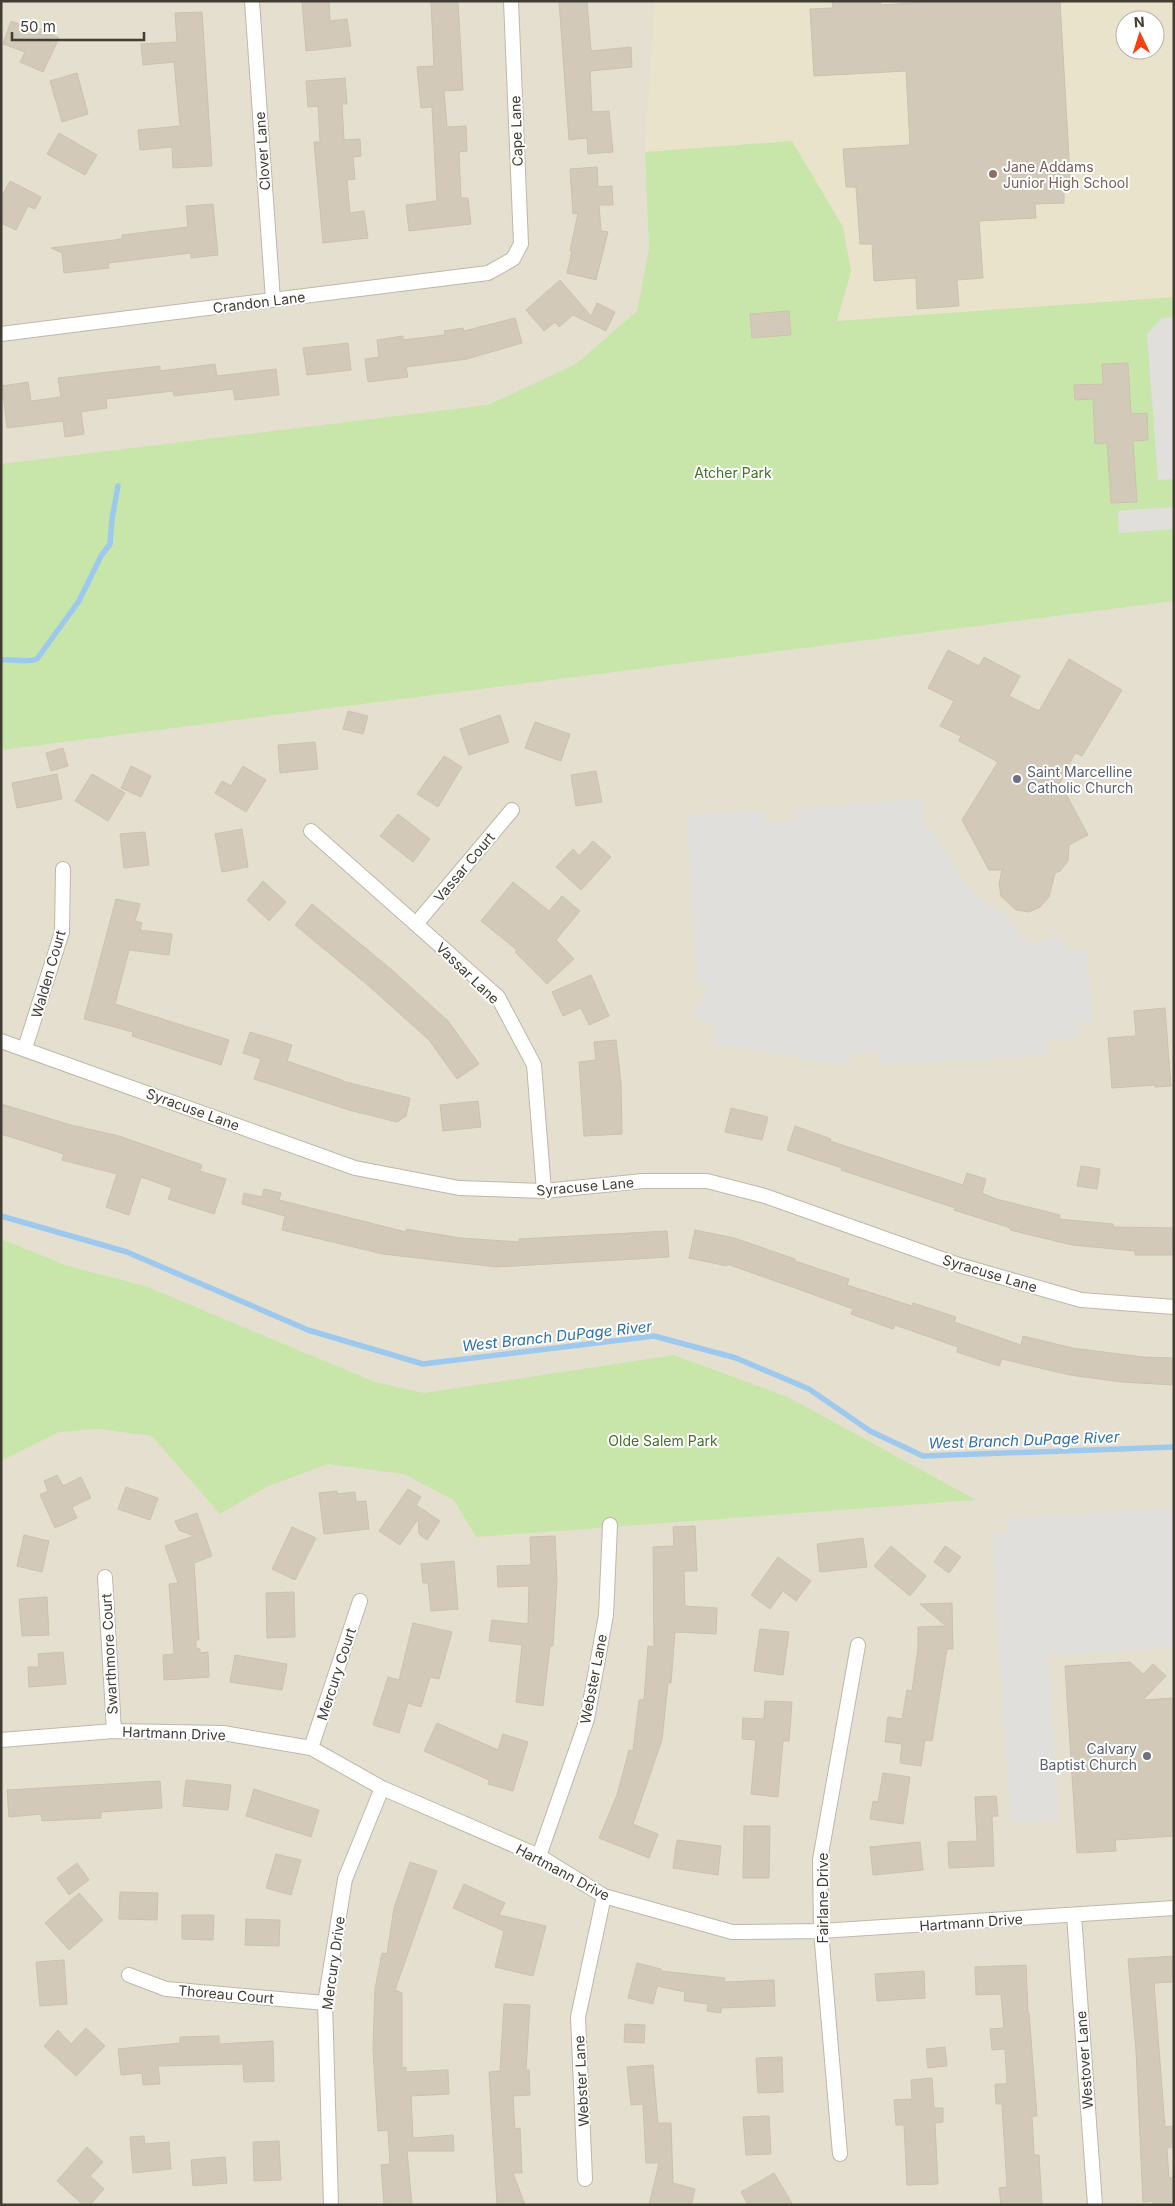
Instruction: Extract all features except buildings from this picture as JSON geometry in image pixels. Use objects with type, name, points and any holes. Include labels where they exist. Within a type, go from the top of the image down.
[{"type":"street","name":"Clover Lane","points":[[252,1],[273,300]]},
{"type":"street","name":"Cape Lane","points":[[511,1],[521,244],[513,259]]},
{"type":"street","name":"Crandon Lane","points":[[1,334],[488,273],[513,259]]},
{"type":"street","name":"Vassar Court","points":[[416,924],[512,810]]},
{"type":"street","name":"Vassar Lane","points":[[311,831],[498,997],[534,1065],[544,1191]]},
{"type":"street","name":"Walden Court","points":[[25,1048],[62,932],[63,869]]},
{"type":"street","name":"Syracuse Lane","points":[[1,1041],[25,1048],[355,1168],[459,1188],[544,1191],[643,1181],[707,1181],[765,1196],[958,1266],[1082,1300],[1174,1307]]},
{"type":"street","name":"Webster Lane","points":[[539,1856],[587,1719],[606,1615],[610,1525]]},
{"type":"street","name":"Swarthmore Court","points":[[105,1577],[114,1731]]},
{"type":"street","name":"Mercury Court","points":[[311,1748],[360,1601]]},
{"type":"street","name":"Fairlane Drive","points":[[840,2154],[821,1932],[820,1860],[858,1645]]},
{"type":"street","name":"Hartmann Drive","points":[[1,1740],[114,1731],[223,1733],[311,1748],[382,1788],[539,1856],[604,1896],[732,1932],[821,1932],[1174,1908]]},
{"type":"street","name":"Mercury Drive","points":[[331,2205],[324,2003],[345,1879],[382,1788]]},
{"type":"street","name":"Webster Lane","points":[[585,2179],[578,2017],[604,1896]]},
{"type":"street","name":"Westover Lane","points":[[1074,1915],[1095,2205]]},
{"type":"street","name":"Thoreau Court","points":[[129,1974],[166,1989],[324,2003]]},
{"type":"shaded area","points":[[1,1],[1174,1],[1174,2205],[1,2205]]},
{"type":"shaded area","name":"Jane Addams Junior High School","points":[[655,1],[1174,1],[1174,297],[836,321],[851,271],[843,227],[792,141],[645,152]]},
{"type":"shaded area","points":[[1174,317],[1174,479],[1158,480],[1147,334],[1162,318]]},
{"type":"shaded area","points":[[1174,507],[1174,529],[1119,533],[1118,511]]},
{"type":"shaded area","points":[[921,799],[924,825],[931,829],[967,886],[984,904],[1003,912],[1020,934],[1033,945],[1052,935],[1072,949],[1087,953],[1092,1021],[1078,1022],[1080,1036],[1048,1041],[1046,1055],[880,1065],[879,1054],[874,1052],[852,1053],[847,1066],[714,1043],[715,1027],[694,1017],[708,990],[707,983],[698,983],[686,815],[764,811],[765,821],[769,824],[794,821],[794,809]]},
{"type":"shaded area","points":[[1174,1508],[1174,1647],[1048,1656],[1059,1820],[1011,1823],[992,1534],[1007,1533],[1006,1519]]},
{"type":"green space","name":"Atcher Park","points":[[792,141],[843,227],[851,271],[837,321],[1174,297],[1174,601],[1,750],[1,464],[488,405],[576,364],[637,311],[649,249],[645,152]]},
{"type":"green space","name":"Olde Salem Park","points":[[1,1239],[68,1266],[145,1286],[375,1382],[424,1393],[674,1355],[790,1398],[976,1500],[476,1537],[454,1500],[404,1474],[328,1464],[266,1487],[220,1514],[152,1436],[99,1429],[59,1432],[1,1461]]},
{"type":"waterway","points":[[1,660],[29,661],[37,659],[79,601],[101,556],[110,544],[118,486]]},
{"type":"waterway","name":"West Branch DuPage River","points":[[1,1216],[127,1252],[308,1330],[423,1364],[654,1336],[736,1358],[809,1389],[870,1431],[923,1456],[1174,1447]]},
{"type":"place","name":"Jane Addams Junior High School","points":[[993,174]]},
{"type":"place","name":"Saint Marcelline Catholic Church","points":[[1017,779]]},
{"type":"place","name":"Calvary Baptist Church","points":[[1147,1756]]}]
